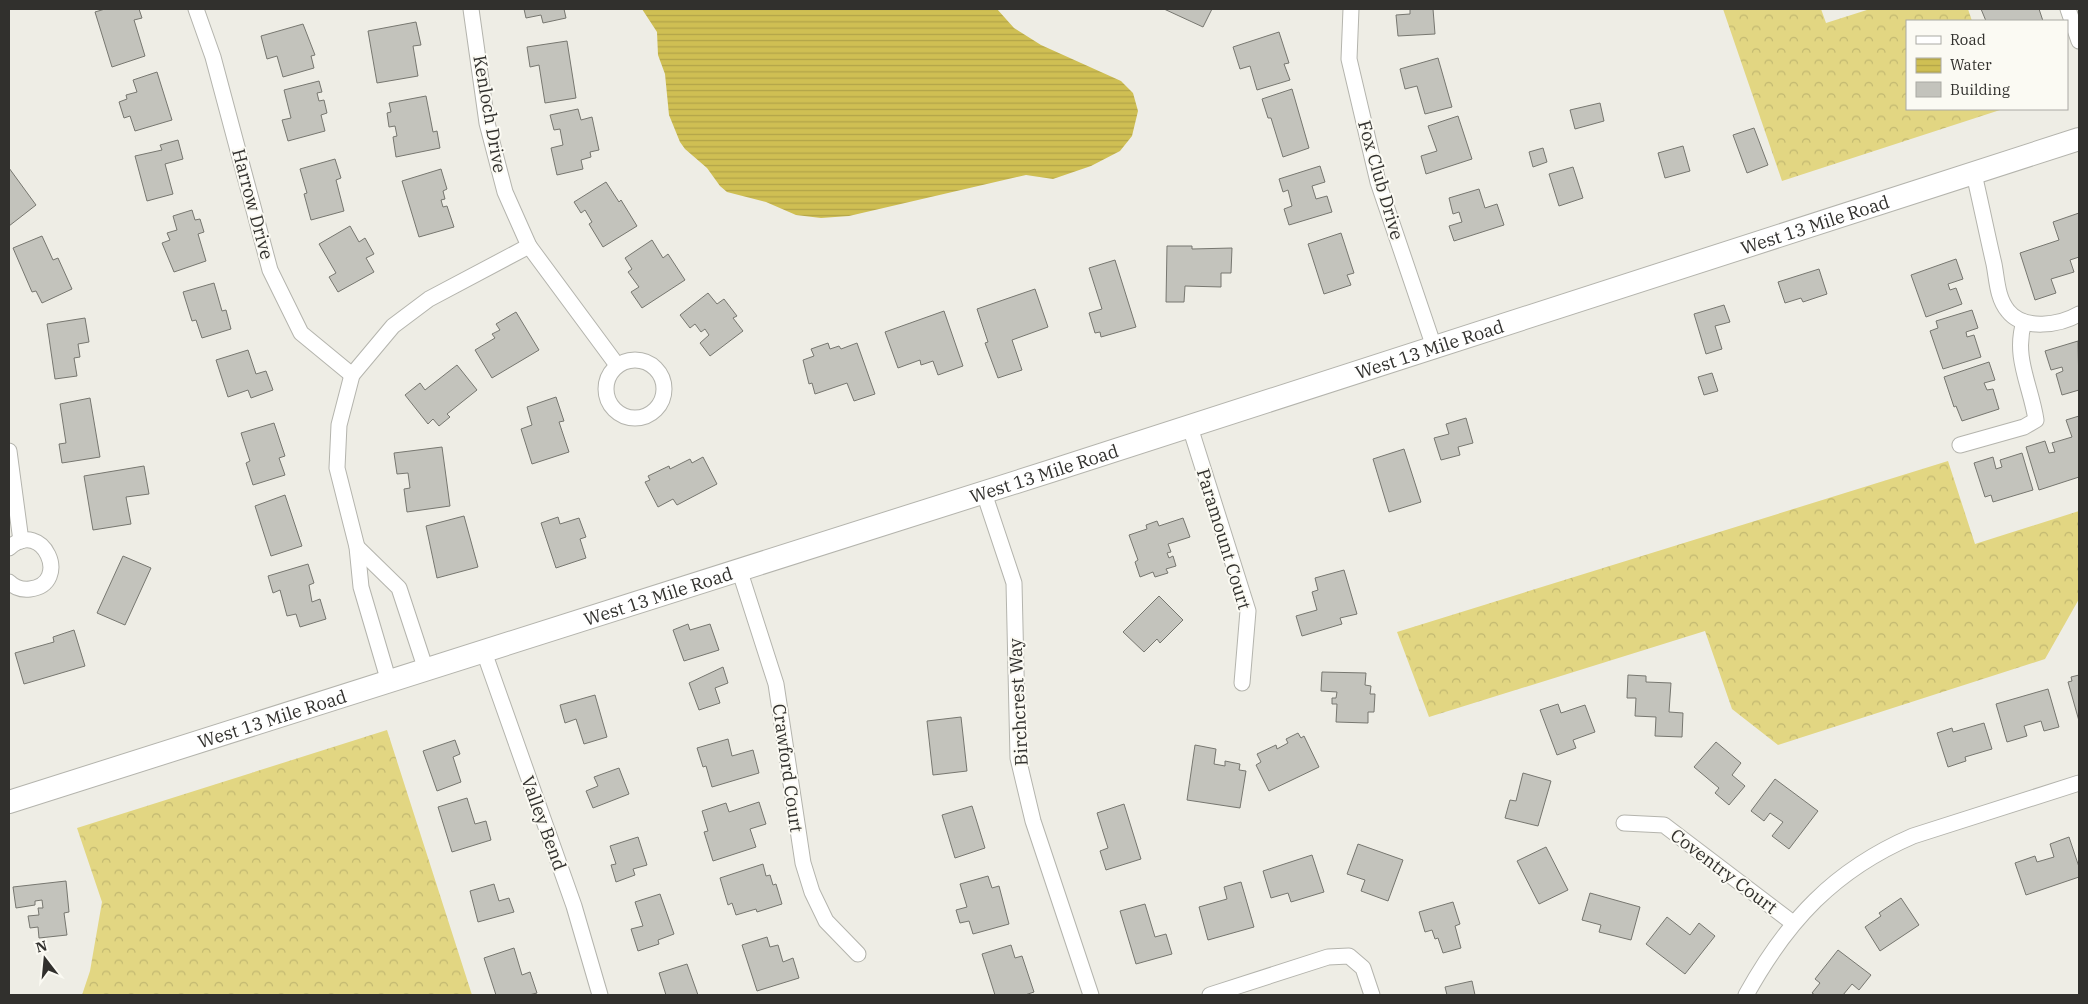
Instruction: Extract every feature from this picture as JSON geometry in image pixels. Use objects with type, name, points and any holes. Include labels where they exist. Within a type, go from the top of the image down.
[{"type":"street","name":"Harrow Drive","points":[[196,9],[213,57],[270,270],[301,333],[352,375]]},
{"type":"street","name":"Kenloch Drive","points":[[472,9],[487,122],[505,192],[530,246],[617,365]]},
{"type":"street","name":"Fox Club Drive","points":[[1351,9],[1349,59],[1376,172],[1434,347]]},
{"type":"street","points":[[2068,9],[2079,41]]},
{"type":"street","name":"West 13 Mile Road","points":[[9,802],[484,652],[740,568],[984,493],[2079,139]]},
{"type":"street","points":[[1974,174],[1999,293],[2008,312],[2024,322],[2056,323],[2079,314]]},
{"type":"street","points":[[389,682],[361,587],[357,546],[337,468],[339,425],[352,375],[393,326],[422,304],[530,246]]},
{"type":"street","points":[[1960,445],[2024,427],[2036,420],[2020,361],[2020,333],[2024,322]]},
{"type":"street","name":"Paramount Court","points":[[1190,427],[1248,611],[1242,683]]},
{"type":"street","points":[[9,451],[15,545],[37,543],[44,548],[51,562],[48,578],[35,588],[19,589],[9,582]]},
{"type":"street","name":"Birchcrest Way","points":[[984,493],[1014,583],[1018,758],[1033,820],[1091,995]]},
{"type":"street","points":[[357,546],[399,588],[426,670]]},
{"type":"street","name":"Crawford Court","points":[[740,568],[776,684],[803,863],[812,892],[826,921],[858,954]]},
{"type":"street","name":"Valley Bend","points":[[484,652],[574,906],[600,995]]},
{"type":"street","points":[[1746,995],[1766,959],[1793,923],[1840,877],[1889,846],[1913,836],[2079,783]]},
{"type":"street","name":"Coventry Court","points":[[1624,823],[1664,825],[1793,923]]},
{"type":"street","points":[[1210,995],[1328,957],[1349,956],[1363,968],[1372,995]]},
{"type":"green space","points":[[1723,9],[1821,9],[1826,23],[1870,9],[1968,9],[1972,20],[1906,20],[1906,110],[2000,110],[1782,181]]},
{"type":"green space","points":[[1948,461],[1975,544],[2079,511],[2079,599],[2045,659],[1778,745],[1732,709],[1705,631],[1429,717],[1397,632]]},
{"type":"green space","points":[[387,730],[472,995],[82,995],[90,971],[102,902],[77,828]]},
{"type":"water","points":[[642,9],[997,9],[1014,28],[1041,45],[1121,81],[1133,93],[1138,111],[1132,136],[1120,151],[1091,166],[1053,179],[1026,175],[849,216],[821,218],[796,215],[766,202],[727,192],[720,186],[707,168],[685,149],[680,142],[669,115],[665,74],[658,55],[657,32]]},
{"type":"building","points":[[105,9],[139,9],[142,18],[134,20],[145,56],[112,67],[95,12]]},
{"type":"building","points":[[524,9],[564,9],[566,18],[543,23],[541,15],[526,18]]},
{"type":"building","points":[[1164,9],[1212,9],[1203,27]]},
{"type":"building","points":[[1410,9],[1433,9],[1435,34],[1398,36],[1396,15],[1410,14]]},
{"type":"building","points":[[1981,9],[2039,9],[2043,20],[1986,20]]},
{"type":"building","points":[[416,22],[421,45],[413,46],[418,76],[377,83],[368,31]]},
{"type":"building","points":[[303,24],[315,55],[311,56],[314,68],[283,77],[277,56],[267,59],[261,36]]},
{"type":"building","points":[[1279,32],[1289,63],[1284,64],[1290,80],[1257,90],[1250,66],[1240,69],[1233,47]]},
{"type":"building","points":[[567,41],[576,98],[545,103],[539,65],[530,67],[527,47]]},
{"type":"building","points":[[1438,58],[1452,107],[1425,114],[1417,86],[1405,89],[1400,69]]},
{"type":"building","points":[[157,72],[172,120],[135,131],[130,116],[124,118],[119,102],[127,99],[126,95],[137,92],[133,80]]},
{"type":"building","points":[[319,81],[322,92],[317,93],[319,101],[324,100],[327,113],[321,115],[325,131],[288,141],[282,120],[291,118],[284,90]]},
{"type":"building","points":[[1292,89],[1309,148],[1283,157],[1271,118],[1268,118],[1262,99]]},
{"type":"building","points":[[426,96],[433,132],[437,131],[440,148],[396,157],[393,137],[397,136],[395,126],[389,127],[387,113],[391,112],[389,103]]},
{"type":"building","points":[[1600,103],[1604,121],[1575,129],[1570,110]]},
{"type":"building","points":[[578,109],[581,120],[592,117],[599,150],[590,152],[591,157],[581,160],[583,169],[557,175],[551,148],[563,145],[560,129],[554,130],[550,115]]},
{"type":"building","points":[[1458,116],[1472,159],[1426,174],[1421,156],[1437,151],[1428,126]]},
{"type":"building","points":[[1754,128],[1768,165],[1747,173],[1733,135]]},
{"type":"building","points":[[178,140],[183,159],[165,164],[173,194],[147,201],[135,156],[162,150],[160,145]]},
{"type":"building","points":[[1683,146],[1690,171],[1665,178],[1658,153]]},
{"type":"building","points":[[1543,148],[1547,162],[1533,167],[1529,152]]},
{"type":"building","points":[[335,159],[341,178],[336,180],[344,211],[311,220],[304,194],[307,193],[300,169]]},
{"type":"building","points":[[1320,166],[1325,182],[1312,186],[1316,199],[1327,196],[1332,212],[1289,225],[1284,209],[1292,206],[1288,190],[1283,192],[1279,179]]},
{"type":"building","points":[[1573,167],[1583,198],[1559,206],[1549,174]]},
{"type":"building","points":[[9,168],[36,205],[9,226]]},
{"type":"building","points":[[441,169],[447,189],[443,191],[445,199],[441,200],[443,207],[447,206],[454,227],[419,237],[402,181]]},
{"type":"building","points":[[606,182],[619,202],[621,200],[637,226],[603,247],[589,224],[592,222],[585,210],[581,213],[574,202]]},
{"type":"building","points":[[1479,189],[1485,208],[1497,204],[1504,225],[1454,241],[1449,226],[1462,222],[1459,212],[1453,214],[1449,198]]},
{"type":"building","points":[[192,210],[195,220],[200,219],[204,232],[198,234],[206,261],[174,272],[162,243],[170,240],[167,233],[177,230],[173,216]]},
{"type":"building","points":[[2079,213],[2079,257],[2070,260],[2074,272],[2051,279],[2056,293],[2035,300],[2020,253],[2059,240],[2053,222]]},
{"type":"building","points":[[350,226],[359,242],[365,238],[374,254],[366,258],[374,272],[338,292],[329,277],[336,273],[319,244]]},
{"type":"building","points":[[1341,233],[1354,273],[1347,275],[1351,285],[1324,294],[1308,244]]},
{"type":"building","points":[[42,236],[53,260],[58,258],[72,289],[42,303],[36,291],[32,292],[13,248]]},
{"type":"building","points":[[652,240],[663,258],[668,254],[685,280],[642,308],[631,292],[639,287],[628,272],[632,269],[625,258]]},
{"type":"building","points":[[1167,246],[1192,246],[1192,249],[1232,248],[1231,273],[1221,273],[1221,287],[1185,286],[1184,302],[1166,302]]},
{"type":"building","points":[[1956,259],[1963,279],[1948,284],[1950,290],[1956,288],[1962,304],[1926,317],[1911,275]]},
{"type":"building","points":[[1115,260],[1136,327],[1101,337],[1100,332],[1095,333],[1089,313],[1102,309],[1089,268]]},
{"type":"building","points":[[1819,269],[1827,294],[1803,302],[1801,298],[1785,303],[1778,282]]},
{"type":"building","points":[[214,283],[222,311],[226,310],[231,329],[202,338],[196,320],[192,321],[183,292]]},
{"type":"building","points":[[1035,289],[1048,327],[1012,340],[1022,370],[998,378],[985,343],[988,342],[977,309]]},
{"type":"building","points":[[708,293],[717,304],[724,299],[737,316],[733,318],[743,331],[710,356],[700,343],[709,335],[705,329],[701,332],[695,324],[690,328],[680,315]]},
{"type":"building","points":[[1724,305],[1730,322],[1715,326],[1722,349],[1706,354],[1694,314]]},
{"type":"building","points":[[1972,310],[1978,328],[1966,332],[1967,337],[1974,335],[1981,357],[1943,369],[1930,331],[1938,328],[1936,321]]},
{"type":"building","points":[[944,311],[963,366],[938,375],[933,361],[921,365],[920,360],[898,368],[885,332]]},
{"type":"building","points":[[516,312],[539,350],[492,378],[475,350],[495,338],[492,334],[500,330],[496,324]]},
{"type":"building","points":[[85,318],[89,342],[78,344],[80,357],[74,358],[77,376],[55,379],[47,324]]},
{"type":"building","points":[[2078,341],[2079,390],[2062,395],[2056,374],[2063,371],[2062,367],[2051,370],[2045,351]]},
{"type":"building","points":[[828,343],[830,349],[839,346],[841,349],[857,343],[875,394],[854,401],[847,383],[815,394],[812,383],[809,384],[803,360],[814,356],[811,349]]},
{"type":"building","points":[[248,350],[256,374],[266,371],[273,390],[251,398],[248,390],[228,397],[216,360]]},
{"type":"building","points":[[1989,362],[1995,380],[1984,383],[1987,390],[1993,389],[1999,409],[1962,421],[1956,406],[1954,407],[1944,377]]},
{"type":"building","points":[[457,365],[477,390],[447,414],[450,417],[439,426],[433,419],[428,424],[405,395],[420,383],[425,390]]},
{"type":"building","points":[[1712,373],[1718,391],[1704,395],[1698,377]]},
{"type":"building","points":[[556,397],[564,421],[559,422],[569,452],[532,464],[521,429],[532,425],[527,407]]},
{"type":"building","points":[[90,398],[100,457],[62,463],[59,444],[66,443],[60,404]]},
{"type":"building","points":[[2079,416],[2079,477],[2039,490],[2026,447],[2045,441],[2049,453],[2055,452],[2052,443],[2072,437],[2066,420]]},
{"type":"building","points":[[1466,418],[1473,443],[1458,447],[1460,455],[1441,460],[1434,438],[1449,434],[1446,424]]},
{"type":"building","points":[[274,423],[285,456],[279,458],[285,475],[253,485],[246,463],[250,461],[241,433]]},
{"type":"building","points":[[442,447],[450,506],[407,512],[404,489],[410,488],[408,473],[397,474],[394,453]]},
{"type":"building","points":[[1404,449],[1421,502],[1389,512],[1373,459]]},
{"type":"building","points":[[2022,453],[2033,490],[1993,502],[1991,495],[1985,497],[1974,463],[1993,457],[1996,469],[2002,467],[2000,460]]},
{"type":"building","points":[[703,457],[717,484],[677,505],[673,499],[658,507],[645,482],[650,480],[648,476],[669,466],[670,469],[690,459],[692,463]]},
{"type":"building","points":[[144,466],[149,494],[126,497],[131,524],[93,530],[84,476]]},
{"type":"building","points":[[285,495],[302,546],[271,556],[255,506]]},
{"type":"building","points":[[464,516],[478,567],[437,578],[426,526]]},
{"type":"building","points":[[558,517],[560,524],[579,518],[586,537],[580,539],[586,558],[556,568],[541,523]]},
{"type":"building","points":[[1183,518],[1190,537],[1168,544],[1171,552],[1167,553],[1169,558],[1173,556],[1176,566],[1166,569],[1168,573],[1155,577],[1153,572],[1140,577],[1135,562],[1138,560],[1129,535],[1147,529],[1146,525],[1157,521],[1159,526]]},
{"type":"building","points":[[123,556],[151,568],[125,625],[97,613]]},
{"type":"building","points":[[308,564],[314,583],[309,585],[312,602],[320,599],[326,619],[300,627],[296,614],[287,616],[280,590],[273,593],[268,576]]},
{"type":"building","points":[[1344,570],[1357,614],[1340,618],[1342,624],[1302,636],[1296,616],[1317,610],[1312,592],[1318,590],[1315,578]]},
{"type":"building","points":[[1159,596],[1183,620],[1160,643],[1157,639],[1144,652],[1123,632]]},
{"type":"building","points":[[688,624],[690,630],[710,624],[719,650],[684,661],[673,630]]},
{"type":"building","points":[[74,630],[85,666],[24,684],[15,653],[54,642],[53,637]]},
{"type":"building","points":[[723,667],[728,683],[715,688],[720,703],[699,710],[689,683]]},
{"type":"building","points":[[1322,672],[1366,673],[1365,685],[1371,686],[1370,694],[1375,694],[1374,712],[1368,712],[1368,723],[1336,722],[1337,704],[1332,704],[1332,698],[1336,698],[1337,692],[1321,691]]},
{"type":"building","points":[[1628,675],[1646,676],[1646,682],[1671,683],[1669,712],[1683,713],[1682,737],[1655,736],[1656,717],[1635,716],[1636,698],[1627,698]]},
{"type":"building","points":[[2079,675],[2079,721],[2068,682],[2072,681],[2071,677]]},
{"type":"building","points":[[2048,689],[2059,727],[2044,731],[2041,721],[2024,726],[2027,736],[2007,742],[1996,704]]},
{"type":"building","points":[[595,695],[607,737],[584,744],[576,719],[565,723],[560,705]]},
{"type":"building","points":[[1558,704],[1561,713],[1585,705],[1595,732],[1573,740],[1576,748],[1557,755],[1540,710]]},
{"type":"building","points":[[961,717],[967,771],[933,775],[927,721]]},
{"type":"building","points":[[1984,723],[1992,749],[1965,757],[1966,761],[1948,767],[1937,733],[1952,728],[1953,732]]},
{"type":"building","points":[[1298,733],[1301,738],[1304,736],[1319,767],[1269,791],[1256,765],[1261,762],[1257,754],[1276,745],[1277,749],[1288,743],[1286,739]]},
{"type":"building","points":[[728,739],[732,756],[753,750],[759,773],[712,787],[706,766],[703,767],[697,748]]},
{"type":"building","points":[[455,740],[460,754],[453,757],[461,782],[437,791],[423,751]]},
{"type":"building","points":[[1716,742],[1741,763],[1732,775],[1745,786],[1729,805],[1715,793],[1719,788],[1694,767]]},
{"type":"building","points":[[1195,745],[1216,749],[1214,764],[1225,766],[1225,761],[1240,764],[1239,770],[1246,771],[1240,808],[1187,800]]},
{"type":"building","points":[[619,768],[629,794],[593,808],[586,791],[598,786],[594,777]]},
{"type":"building","points":[[1523,773],[1551,781],[1538,826],[1505,818],[1510,800],[1516,801]]},
{"type":"building","points":[[1775,779],[1818,811],[1789,849],[1772,836],[1783,822],[1770,813],[1764,821],[1751,811]]},
{"type":"building","points":[[467,798],[475,824],[486,821],[491,840],[452,852],[438,807]]},
{"type":"building","points":[[759,802],[766,824],[750,829],[756,847],[713,861],[704,832],[708,831],[702,811],[726,803],[729,812]]},
{"type":"building","points":[[1124,804],[1141,859],[1106,870],[1100,851],[1108,848],[1097,813]]},
{"type":"building","points":[[972,806],[985,848],[955,858],[942,815]]},
{"type":"building","points":[[638,837],[647,865],[633,869],[635,875],[616,882],[611,865],[616,864],[610,846]]},
{"type":"building","points":[[2069,837],[2079,867],[2079,877],[2026,895],[2015,863],[2035,856],[2037,862],[2054,857],[2050,844]]},
{"type":"building","points":[[1358,844],[1403,860],[1388,901],[1361,891],[1365,880],[1347,874]]},
{"type":"building","points":[[1546,847],[1568,890],[1539,904],[1517,861]]},
{"type":"building","points":[[1312,855],[1324,892],[1291,902],[1288,893],[1271,898],[1263,871]]},
{"type":"building","points":[[763,864],[766,876],[770,875],[773,885],[776,884],[782,904],[757,912],[756,909],[736,915],[732,903],[728,905],[720,878]]},
{"type":"building","points":[[988,876],[992,888],[999,886],[1009,924],[973,934],[969,921],[960,923],[956,910],[967,907],[960,884]]},
{"type":"building","points":[[66,881],[69,912],[64,913],[67,935],[39,938],[38,927],[30,928],[28,916],[39,915],[38,908],[43,908],[42,900],[35,901],[35,905],[16,908],[13,887]]},
{"type":"building","points":[[1241,882],[1254,927],[1208,940],[1199,907],[1227,899],[1224,887]]},
{"type":"building","points":[[494,884],[499,901],[509,898],[514,912],[478,922],[470,891]]},
{"type":"building","points":[[1590,893],[1640,907],[1631,940],[1599,932],[1601,925],[1582,920]]},
{"type":"building","points":[[660,894],[674,934],[658,940],[659,944],[638,951],[631,929],[643,926],[635,902]]},
{"type":"building","points":[[1901,898],[1919,925],[1880,951],[1865,927],[1881,916],[1879,913]]},
{"type":"building","points":[[1453,902],[1460,924],[1455,926],[1461,948],[1443,953],[1438,938],[1435,939],[1432,930],[1425,932],[1419,912]]},
{"type":"building","points":[[1145,904],[1155,937],[1166,934],[1172,954],[1136,964],[1120,911]]},
{"type":"building","points":[[1667,917],[1690,935],[1699,923],[1715,936],[1685,974],[1646,944]]},
{"type":"building","points":[[767,937],[770,947],[778,945],[783,962],[793,958],[799,978],[757,991],[742,945]]},
{"type":"building","points":[[1011,945],[1015,958],[1022,956],[1034,992],[1025,995],[995,995],[982,954]]},
{"type":"building","points":[[514,948],[522,975],[530,972],[537,993],[529,995],[496,995],[484,958]]},
{"type":"building","points":[[1838,950],[1871,975],[1859,990],[1852,984],[1843,995],[1815,995],[1812,993],[1820,983],[1815,979]]},
{"type":"building","points":[[687,964],[698,995],[666,995],[659,973]]},
{"type":"building","points":[[1472,981],[1475,995],[1447,995],[1445,987]]}]
